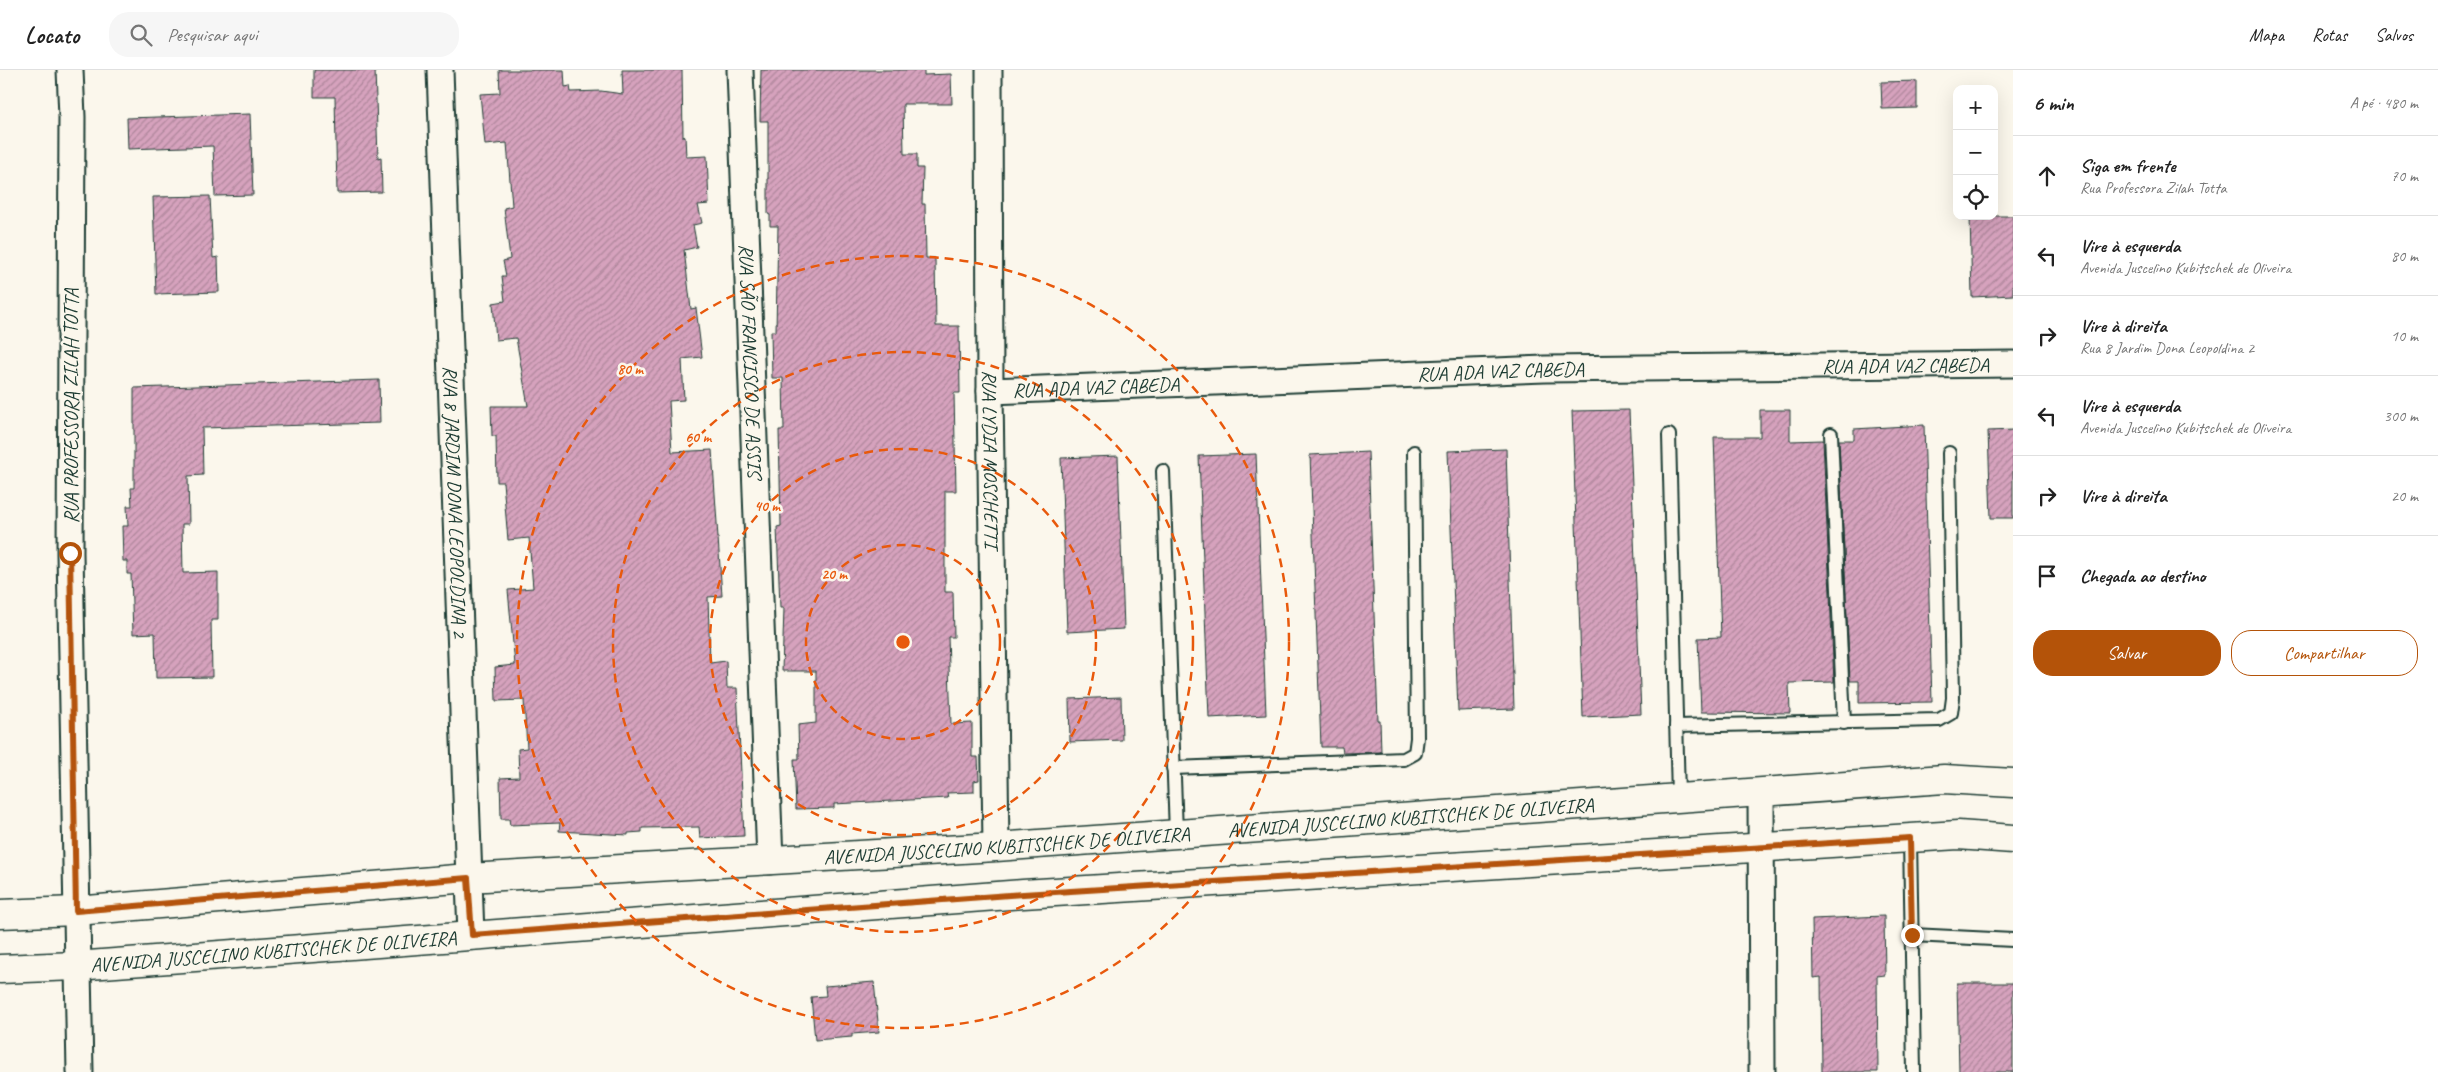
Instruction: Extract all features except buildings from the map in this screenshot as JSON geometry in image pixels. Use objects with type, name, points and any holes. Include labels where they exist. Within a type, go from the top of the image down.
[{"type":"main road","name":"AVENIDA JUSCELINO KUBITSCHEK DE OLIVEIRA","points":[[0,914],[76,911],[468,878],[996,847],[1944,779],[2013,783]]},
{"type":"main road","name":"AVENIDA JUSCELINO KUBITSCHEK DE OLIVEIRA","points":[[0,970],[76,966],[1013,895],[1958,835],[2013,839]]},
{"type":"street","name":"RUA PROFESSORA ZILAH TOTTA","points":[[70,70],[72,127],[70,553],[76,966],[80,1072]]},
{"type":"street","name":"RUA 8 JARDIM DONA LEOPOLDINA 2","points":[[440,70],[468,878],[472,935]]},
{"type":"street","name":"RUA SÃO FRANCISCO DE ASSIS","points":[[740,70],[770,861]]},
{"type":"street","name":"RUA LYDIA MOSCHETTI","points":[[989,70],[990,391],[996,847]]},
{"type":"street","name":"RUA ADA VAZ CABEDA","points":[[990,391],[1545,369],[2013,364]]},
{"type":"street","points":[[1761,792],[1762,1072]]},
{"type":"lane","points":[[1831,434],[1844,723]]},
{"type":"lane","points":[[1669,435],[1678,797]]},
{"type":"lane","points":[[1173,768],[1404,759],[1415,753],[1417,728],[1414,452]]},
{"type":"lane","points":[[1676,726],[1939,720],[1951,713],[1953,698],[1949,453]]},
{"type":"lane","points":[[1163,471],[1176,833]]},
{"type":"lane","points":[[1910,838],[1914,1072]]},
{"type":"lane","points":[[1912,935],[2013,940]]},
{"type":"route","points":[[70,553],[76,911],[468,878],[472,935],[1023,894],[1910,838],[1912,935]]}]
